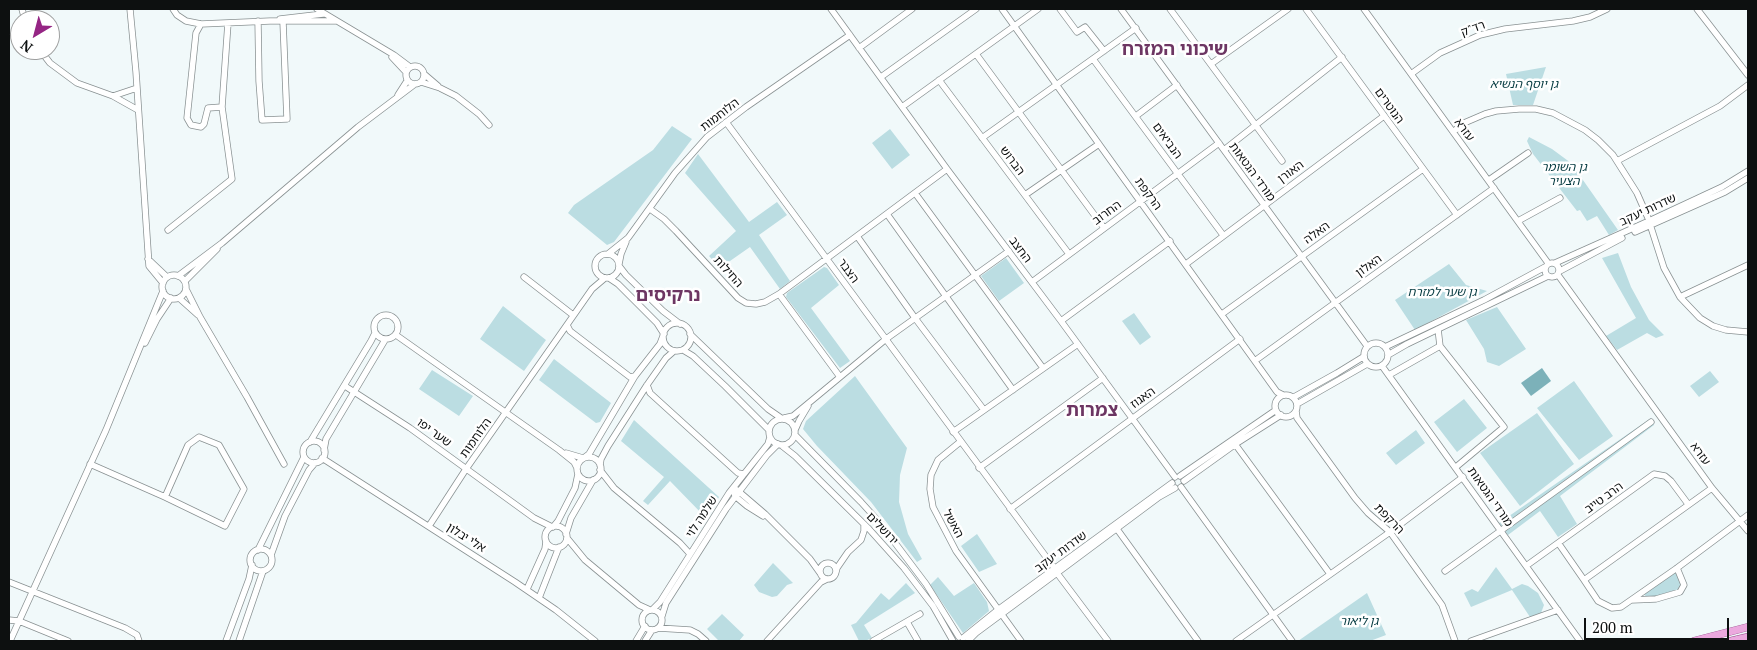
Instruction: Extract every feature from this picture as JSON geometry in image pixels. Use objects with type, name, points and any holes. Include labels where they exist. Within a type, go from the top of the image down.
[{"type":"main road","points":[[1694,641],[1748,627]]},
{"type":"main road","points":[[1731,641],[1748,637]]},
{"type":"street","points":[[130,9],[148,266],[163,283]]},
{"type":"street","points":[[173,9],[177,15],[186,21],[201,24],[258,21],[336,21]]},
{"type":"street","points":[[316,9],[381,48],[408,69],[419,67],[440,88]]},
{"type":"street","name":"החצב","points":[[831,9],[947,170],[1133,418],[1292,641]]},
{"type":"street","points":[[859,48],[912,9]]},
{"type":"street","points":[[881,77],[976,9]]},
{"type":"street","name":"הרקפת","points":[[1002,9],[1280,395]]},
{"type":"street","points":[[902,107],[1038,9]]},
{"type":"street","points":[[1060,9],[1077,32],[1085,27],[1104,51]]},
{"type":"street","name":"מורדי הגטאות","points":[[1121,9],[1367,346]]},
{"type":"street","points":[[1170,9],[1282,162]]},
{"type":"street","points":[[1211,64],[1288,9]]},
{"type":"street","name":"הנוטרים","points":[[1306,9],[1457,215]]},
{"type":"street","name":"עזרא","points":[[1364,9],[1549,264]]},
{"type":"street","name":"רד\"ק","points":[[1411,74],[1440,54],[1480,35],[1513,28],[1573,21],[1606,9]]},
{"type":"street","points":[[1697,9],[1748,75]]},
{"type":"street","points":[[270,21],[323,14]]},
{"type":"street","points":[[258,21],[262,120],[288,119],[283,22]]},
{"type":"street","points":[[168,230],[232,179],[222,106],[228,22]]},
{"type":"street","points":[[201,24],[196,33],[187,118],[191,125],[201,127],[204,124],[208,108],[222,106]]},
{"type":"street","points":[[982,138],[1136,28]]},
{"type":"street","name":"הלוחמות","points":[[619,265],[621,254],[628,238],[675,173],[694,151],[726,122],[850,35]]},
{"type":"street","points":[[976,54],[1104,228]]},
{"type":"street","points":[[1224,150],[1342,57]]},
{"type":"street","name":"הנביאים","points":[[1094,59],[1223,235]]},
{"type":"street","points":[[48,60],[77,82],[113,96],[138,110]]},
{"type":"street","points":[[397,97],[407,81],[408,69]]},
{"type":"street","points":[[178,276],[222,243],[358,127],[418,83],[424,74]]},
{"type":"street","name":"הברוש","points":[[939,80],[1069,254]]},
{"type":"street","points":[[407,81],[440,88],[456,96],[479,114],[489,125]]},
{"type":"street","points":[[1136,116],[1177,85]]},
{"type":"street","points":[[1617,161],[1720,106],[1748,85]]},
{"type":"street","points":[[113,96],[137,88]]},
{"type":"street","points":[[1453,132],[1464,123],[1490,112],[1511,109],[1536,109],[1559,115],[1585,130],[1603,144],[1617,161],[1637,193],[1664,268],[1680,297],[1700,318],[1714,326],[1726,330],[1748,332]]},
{"type":"street","name":"האורן","points":[[1186,264],[1384,116]]},
{"type":"street","name":"הצבר","points":[[726,122],[1108,641]]},
{"type":"street","name":"החרוב","points":[[1032,282],[1219,143]]},
{"type":"street","points":[[1025,195],[1099,144]]},
{"type":"street","points":[[1489,180],[1528,153]]},
{"type":"street","name":"האלה","points":[[1222,314],[1423,169]]},
{"type":"street","name":"החילות","points":[[650,209],[676,231],[742,301],[751,304],[761,304],[779,294],[947,170]]},
{"type":"street","name":"שדרות יעקב","points":[[1559,273],[1649,223],[1722,187],[1748,171]]},
{"type":"street","name":"שדרות יעקב","points":[[1385,347],[1484,300],[1549,264],[1725,192],[1748,178]]},
{"type":"street","name":"האלון","points":[[1256,360],[1494,188]]},
{"type":"street","points":[[915,193],[1044,368]]},
{"type":"street","points":[[1518,221],[1560,198]]},
{"type":"street","points":[[887,214],[1012,390]]},
{"type":"street","points":[[857,236],[984,410]]},
{"type":"street","name":"הלוחמות","points":[[608,254],[628,238]]},
{"type":"street","points":[[1062,321],[1170,240]]},
{"type":"street","points":[[185,281],[222,243]]},
{"type":"street","points":[[769,434],[771,424],[783,418],[793,416],[886,339],[1009,251]]},
{"type":"street","points":[[674,351],[666,346],[664,335],[657,323],[618,284],[598,274],[595,266],[598,259],[608,254],[615,257],[626,275],[663,311],[686,327],[690,334],[768,409],[792,423],[795,433]]},
{"type":"street","points":[[148,259],[168,277]]},
{"type":"street","points":[[1388,355],[1548,276],[1554,277],[1559,273],[1559,267],[1549,264],[1545,272],[1548,276]]},
{"type":"street","points":[[607,278],[616,275],[619,265]]},
{"type":"street","points":[[1680,297],[1748,265]]},
{"type":"street","name":"הלוחמות","points":[[592,289],[596,270]]},
{"type":"street","name":"עזרא","points":[[1559,273],[1712,488],[1748,531]]},
{"type":"street","points":[[10,641],[137,356],[151,316],[163,291],[163,283],[168,277],[174,275],[185,281],[186,289],[200,317],[284,464]]},
{"type":"street","points":[[524,277],[573,316]]},
{"type":"street","name":"הלוחמות","points":[[428,526],[592,289],[607,278]]},
{"type":"street","points":[[179,298],[186,289]]},
{"type":"street","points":[[163,291],[171,298],[179,298],[200,317]]},
{"type":"street","points":[[779,294],[840,377]]},
{"type":"street","points":[[137,356],[171,298]]},
{"type":"street","points":[[315,463],[308,462],[304,457],[303,450],[310,442],[372,341],[376,319],[387,315],[393,317],[397,322],[398,328],[393,338],[381,339],[374,333]]},
{"type":"street","points":[[527,589],[544,549],[547,530],[558,520],[575,488],[578,463],[589,454],[636,376],[660,344],[669,326],[680,324]]},
{"type":"street","points":[[567,325],[570,330],[630,377],[636,376]]},
{"type":"street","points":[[1438,329],[1440,346],[1504,427],[1456,467]]},
{"type":"street","points":[[683,350],[689,344],[690,334]]},
{"type":"street","points":[[396,335],[559,450],[574,462],[577,471],[584,479],[594,479],[614,488]]},
{"type":"street","name":"האגוז","points":[[1010,509],[1240,339]]},
{"type":"street","points":[[239,641],[263,571],[271,565],[270,555],[285,516],[309,470],[322,458],[326,439],[385,340]]},
{"type":"street","points":[[1374,343],[1385,347],[1388,355],[1382,366],[1374,368],[1367,364],[1363,357],[1367,346],[1374,343]]},
{"type":"street","points":[[953,432],[1078,344]]},
{"type":"street","points":[[1389,375],[1440,346]]},
{"type":"street","points":[[539,598],[560,547],[566,542],[571,518],[600,468],[601,459],[608,446],[666,358],[674,351],[683,350],[693,356],[725,386],[769,434],[773,441],[779,445],[789,443],[799,421],[811,402]]},
{"type":"street","points":[[1294,398],[1363,357]]},
{"type":"street","points":[[1297,404],[1367,364]]},
{"type":"street","name":"מורדי הגטאות","points":[[1382,366],[1580,641]]},
{"type":"street","points":[[979,468],[1103,378]]},
{"type":"street","name":"שער יפו","points":[[345,386],[410,428],[534,518],[552,527]]},
{"type":"street","points":[[647,386],[650,393],[738,473],[744,474]]},
{"type":"street","points":[[1280,395],[1294,398],[1297,404],[1295,415],[1279,412],[1276,403],[1280,395]]},
{"type":"street","name":"שדרות יעקב","points":[[1056,571],[1117,529],[1178,482],[1279,412]]},
{"type":"street","name":"שדרות יעקב","points":[[960,640],[1178,482],[1279,412]]},
{"type":"street","name":"הרקפת","points":[[1295,415],[1368,513],[1390,532],[1442,605],[1455,641]]},
{"type":"street","points":[[1445,571],[1651,422]]},
{"type":"street","name":"ירושלים","points":[[795,433],[866,507],[886,531],[930,589],[960,640]]},
{"type":"street","name":"שלמה לוי","points":[[662,616],[666,603],[736,492],[744,474],[768,444],[769,434]]},
{"type":"street","points":[[90,464],[225,526],[244,489],[219,445],[199,437],[188,446],[165,497]]},
{"type":"street","points":[[310,442],[320,444],[324,450]]},
{"type":"street","name":"האשל","points":[[960,442],[938,460],[931,474],[930,489],[933,507],[956,551],[1021,641]]},
{"type":"street","points":[[1235,444],[1330,574]]},
{"type":"street","name":"שלמה לוי","points":[[651,609],[660,602],[691,552],[736,492],[767,455],[779,445]]},
{"type":"street","name":"ירושלים","points":[[779,445],[795,456],[878,539],[921,587],[940,616],[960,640]]},
{"type":"street","points":[[559,450],[570,455],[594,458],[614,488],[691,552]]},
{"type":"street","points":[[233,641],[225,641],[249,579],[252,554],[258,550],[304,457]]},
{"type":"street","name":"אלי יבלון","points":[[322,458],[527,589],[595,641]]},
{"type":"street","name":"הרב טייב","points":[[1526,566],[1654,474],[1664,476],[1672,481],[1685,497],[1688,504]]},
{"type":"street","points":[[1236,641],[1390,532],[1463,477]]},
{"type":"street","points":[[1584,580],[1712,488]]},
{"type":"street","points":[[736,492],[774,522],[810,559],[822,577],[827,579]]},
{"type":"street","points":[[1559,544],[1598,601],[1608,607],[1617,608],[1632,600],[1748,515]]},
{"type":"street","name":"שער יפו","points":[[534,518],[546,534]]},
{"type":"street","points":[[861,540],[864,524]]},
{"type":"street","points":[[552,527],[561,527],[585,560]]},
{"type":"street","points":[[1117,529],[1198,641]]},
{"type":"street","points":[[767,641],[821,582],[834,577],[836,568],[848,552],[861,540],[871,537],[878,539]]},
{"type":"street","points":[[546,542],[552,547],[568,549],[585,560],[642,607],[657,610],[662,616],[663,621],[645,641]]},
{"type":"street","points":[[258,550],[265,550],[270,555]]},
{"type":"street","points":[[820,573],[826,564],[848,552]]},
{"type":"street","points":[[810,559],[834,567],[836,572]]},
{"type":"street","points":[[252,565],[256,570],[263,571]]},
{"type":"street","points":[[1632,600],[1656,599],[1680,592],[1684,585],[1677,568]]},
{"type":"street","points":[[9,582],[125,628],[137,635],[139,641]]},
{"type":"street","points":[[629,598],[640,613],[645,626]]},
{"type":"street","points":[[642,618],[645,612],[651,609]]},
{"type":"street","points":[[1471,641],[1558,610]]},
{"type":"street","name":"שדרות יעקב","points":[[960,640],[982,629],[1000,612]]},
{"type":"street","points":[[873,641],[920,614]]},
{"type":"street","points":[[9,620],[19,621],[68,641]]},
{"type":"street","points":[[906,622],[918,641]]},
{"type":"street","points":[[645,626],[655,629],[690,630],[706,641]]},
{"type":"street","points":[[636,641],[645,626]]},
{"type":"street","points":[[975,641],[982,629]]},
{"type":"green space","name":"גן יוסף הנשיא","points":[[1546,67],[1533,105],[1513,105],[1506,74]]},
{"type":"green space","points":[[672,126],[692,139],[614,242],[607,245],[568,213],[574,205],[653,150]]},
{"type":"green space","points":[[890,129],[910,155],[892,169],[872,143]]},
{"type":"green space","name":"גן השומר הצעיר","points":[[1529,137],[1552,149],[1571,163],[1618,230],[1609,235],[1597,216],[1587,221],[1580,210],[1577,211],[1533,154],[1527,141]]},
{"type":"green space","points":[[698,154],[749,222],[777,202],[787,215],[759,235],[790,281],[780,289],[750,247],[720,268],[709,256],[736,231],[685,173]]},
{"type":"green space","points":[[1618,253],[1631,287],[1649,320],[1664,335],[1656,338],[1647,333],[1617,350],[1606,336],[1636,318],[1602,258]]},
{"type":"green space","points":[[1006,258],[1024,283],[999,301],[981,276]]},
{"type":"green space","name":"גן שער למזרח","points":[[1449,264],[1466,285],[1487,291],[1415,330],[1395,300]]},
{"type":"green space","points":[[824,267],[827,268],[839,285],[811,308],[850,361],[840,368],[786,297],[787,293]]},
{"type":"green space","points":[[503,306],[546,340],[524,371],[480,339]]},
{"type":"green space","points":[[1497,307],[1526,349],[1499,366],[1487,362],[1484,349],[1466,320]]},
{"type":"green space","points":[[1134,313],[1151,337],[1140,345],[1122,321]]},
{"type":"green space","points":[[554,359],[611,403],[600,422],[596,423],[539,380]]},
{"type":"green space","points":[[432,370],[473,396],[459,416],[419,389]]},
{"type":"green space","points":[[1710,371],[1719,382],[1699,397],[1690,386]]},
{"type":"green space","points":[[855,376],[907,448],[900,475],[899,502],[908,534],[922,559],[917,562],[871,502],[803,429],[806,421]]},
{"type":"green space","points":[[1574,381],[1613,436],[1579,460],[1537,408]]},
{"type":"green space","points":[[1464,399],[1487,428],[1457,452],[1434,422]]},
{"type":"green space","points":[[1537,413],[1574,464],[1520,506],[1480,453]]},
{"type":"green space","points":[[1651,418],[1654,425],[1560,496],[1577,524],[1558,537],[1540,511],[1508,535],[1499,523]]},
{"type":"green space","points":[[634,420],[719,497],[706,518],[670,481],[648,505],[643,501],[664,477],[621,441]]},
{"type":"green space","points":[[1416,430],[1425,443],[1396,465],[1386,453]]},
{"type":"green space","points":[[977,534],[997,564],[979,572],[961,546]]},
{"type":"green space","points":[[773,563],[793,583],[787,585],[777,596],[772,597],[759,592],[754,585]]},
{"type":"green space","points":[[1496,567],[1512,589],[1522,584],[1538,593],[1544,605],[1541,613],[1530,617],[1512,590],[1471,607],[1464,593],[1472,589],[1478,592]]},
{"type":"green space","points":[[1676,572],[1681,584],[1679,589],[1648,599],[1644,594]]},
{"type":"green space","points":[[938,577],[954,596],[974,583],[987,602],[989,611],[963,633],[930,585]]},
{"type":"green space","points":[[906,583],[915,593],[864,625],[872,638],[859,641],[851,625],[856,623],[881,593],[889,600]]},
{"type":"green space","name":"גן ליאור","points":[[1367,593],[1386,635],[1370,641],[1298,641]]},
{"type":"green space","points":[[722,614],[744,635],[739,641],[719,641],[707,629]]},
{"type":"shaded area","points":[[1542,368],[1551,381],[1531,396],[1521,383]]},
{"type":"district","name":"שיכוני המזרח","points":[[1175,50]]},
{"type":"district","name":"נרקיסים","points":[[668,296]]},
{"type":"district","name":"צמרות","points":[[1092,411]]}]
